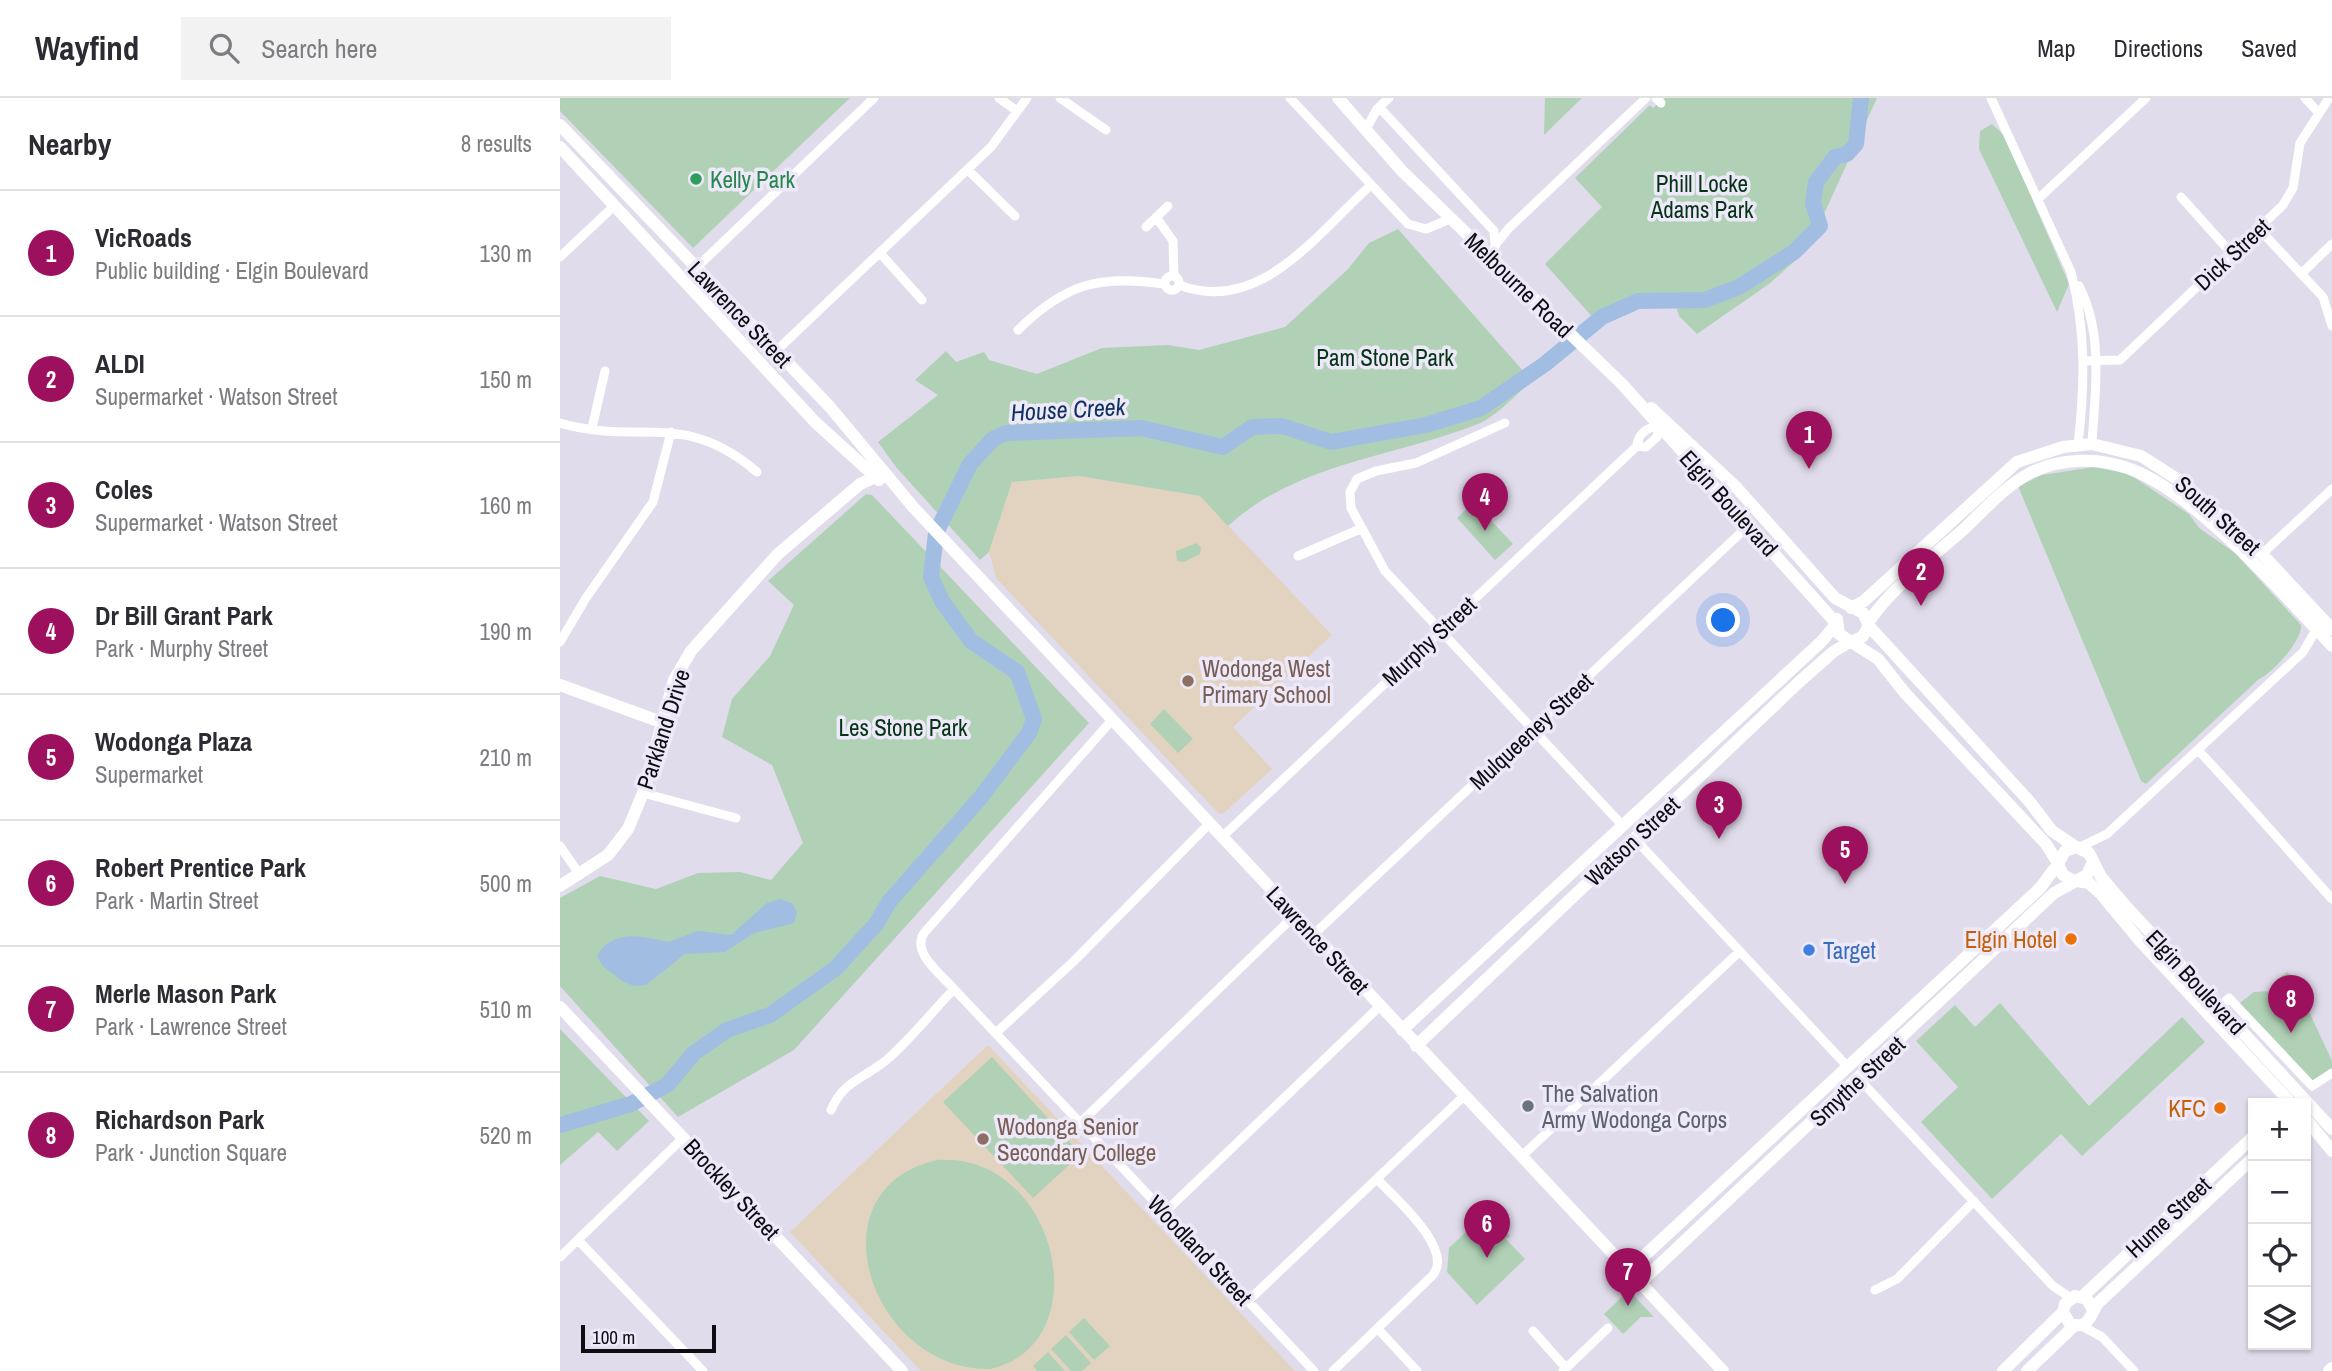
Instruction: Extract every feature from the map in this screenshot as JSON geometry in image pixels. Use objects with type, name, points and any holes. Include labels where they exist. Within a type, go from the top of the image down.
[{"type":"street","points":[[684,279],[873,98]]},
{"type":"street","points":[[999,98],[1017,111]]},
{"type":"street","points":[[763,363],[991,147],[1027,98]]},
{"type":"street","points":[[1060,98],[1106,130]]},
{"type":"street","name":"Melbourne Road","points":[[1290,98],[1411,226],[1427,228],[1450,219]]},
{"type":"street","name":"Melbourne Road","points":[[1338,98],[1450,219],[1492,254],[1587,351]]},
{"type":"street","points":[[1355,119],[1379,107],[1389,98]]},
{"type":"street","points":[[1492,254],[1509,228],[1646,98]]},
{"type":"street","points":[[1852,641],[1864,635],[1868,624],[1883,604],[2011,486],[2041,469],[2084,460],[2096,361],[2088,308],[1991,98]]},
{"type":"street","points":[[2038,199],[2146,98]]},
{"type":"street","points":[[2305,98],[2318,112]]},
{"type":"street","name":"Dick Street","points":[[2084,360],[2120,360],[2259,229],[2291,195],[2300,143],[2329,98]]},
{"type":"street","points":[[1366,131],[1379,107]]},
{"type":"street","name":"Melbourne Road","points":[[1379,107],[1490,225],[1496,234],[1492,254]]},
{"type":"street","name":"Lawrence Street","points":[[560,125],[830,407],[877,472],[959,555],[1294,916],[1723,1371]]},
{"type":"street","name":"Lawrence Street","points":[[560,147],[815,422],[865,468],[877,472]]},
{"type":"street","points":[[968,170],[1015,216]]},
{"type":"street","points":[[1177,280],[1196,291],[1217,293],[1265,280],[1371,185]]},
{"type":"street","points":[[560,257],[626,195]]},
{"type":"street","points":[[2181,197],[2232,254]]},
{"type":"street","points":[[1146,227],[1168,206]]},
{"type":"street","points":[[1018,330],[1058,296],[1089,282],[1130,279],[1164,284],[1170,290],[1177,280],[1173,241],[1156,217]]},
{"type":"street","points":[[1490,225],[1500,230],[1509,228]]},
{"type":"street","points":[[2259,229],[2326,303],[2332,326]]},
{"type":"street","points":[[2301,274],[2332,244]]},
{"type":"street","points":[[880,253],[922,300]]},
{"type":"street","points":[[2071,272],[2083,328],[2085,444]]},
{"type":"street","name":"Elgin Boulevard","points":[[1587,351],[1685,445],[1736,487],[1830,594],[1850,608]]},
{"type":"street","points":[[592,428],[605,371]]},
{"type":"street","points":[[560,423],[592,428],[671,432],[717,443],[757,472]]},
{"type":"street","points":[[1505,423],[1416,463],[1357,479],[1350,492],[1351,508],[1360,529],[1385,571],[2053,1286],[2070,1303],[2090,1302],[2093,1310],[2088,1322],[2078,1325],[2027,1371]]},
{"type":"street","name":"Murphy Street","points":[[1222,837],[1637,446],[1638,439],[1649,427],[1662,423]]},
{"type":"street","points":[[560,642],[586,598],[653,502],[671,432]]},
{"type":"street","points":[[2085,444],[2026,458],[2003,473],[1864,601],[1840,612],[1836,623],[1840,635],[1881,662],[1905,693],[2049,848],[2063,875],[2075,881],[2087,876],[2107,835],[2302,652],[2330,635]]},
{"type":"street","name":"South Street","points":[[2085,444],[2141,456],[2157,463],[2185,484],[2330,635]]},
{"type":"street","name":"Elgin Boulevard","points":[[1685,445],[1727,503],[1836,623]]},
{"type":"street","name":"South Street","points":[[2084,460],[2116,464],[2145,475],[2187,505],[2257,558],[2316,630]]},
{"type":"street","points":[[860,484],[865,468]]},
{"type":"street","name":"Parkland Drive","points":[[560,886],[580,875],[619,844],[628,830],[643,793],[661,722],[680,666],[708,629],[778,554],[877,472]]},
{"type":"street","points":[[2003,473],[2011,486]]},
{"type":"street","points":[[1727,503],[1728,495],[1736,487]]},
{"type":"street","points":[[2257,558],[2332,489]]},
{"type":"street","points":[[1949,521],[1961,531]]},
{"type":"street","name":"Mulqueeney Street","points":[[1313,935],[1748,526]]},
{"type":"street","points":[[1298,556],[1360,529]]},
{"type":"street","points":[[1850,608],[1863,613],[1868,624],[2029,801],[2052,831],[2089,853],[2093,862]]},
{"type":"street","name":"Watson Street","points":[[1402,1030],[1822,641],[1836,623]]},
{"type":"street","points":[[2302,652],[2316,630],[2330,635]]},
{"type":"street","name":"Watson Street","points":[[1416,1045],[1798,683],[1833,652],[1852,641]]},
{"type":"street","points":[[1787,672],[1798,683]]},
{"type":"street","points":[[560,685],[661,722]]},
{"type":"street","points":[[1746,710],[1757,722]]},
{"type":"street","name":"Woodland Street","points":[[1112,720],[924,933],[919,943],[924,956],[954,989],[1314,1371]]},
{"type":"street","points":[[2198,750],[2264,820],[2275,837],[2332,900]]},
{"type":"street","points":[[643,793],[736,818]]},
{"type":"street","points":[[1645,805],[1657,817]]},
{"type":"street","points":[[997,1032],[1074,961],[1209,824]]},
{"type":"street","points":[[2058,863],[2065,851],[2107,835]]},
{"type":"street","points":[[560,846],[580,875]]},
{"type":"street","points":[[1598,848],[1610,861]]},
{"type":"street","name":"Elgin Boulevard","points":[[2093,862],[2126,907],[2290,1098]]},
{"type":"street","name":"Smythe Street","points":[[1628,1271],[2004,918],[2044,884],[2058,863]]},
{"type":"street","name":"Elgin Boulevard","points":[[2075,881],[2089,883],[2100,893],[2123,923],[2290,1098]]},
{"type":"street","name":"Smythe Street","points":[[1640,1283],[2059,889],[2075,881]]},
{"type":"street","points":[[1081,1122],[1294,916]]},
{"type":"street","points":[[2004,918],[2016,930]]},
{"type":"street","points":[[1521,1157],[1739,952]]},
{"type":"street","points":[[1966,956],[1977,967]]},
{"type":"street","points":[[831,1110],[841,1090],[892,1055],[954,989]]},
{"type":"street","points":[[2332,1073],[2312,1086],[2229,998],[2222,1005],[2332,1126]]},
{"type":"street","points":[[1433,1002],[1447,1017]]},
{"type":"street","points":[[1165,1212],[1380,1006]]},
{"type":"street","name":"Brockley Street","points":[[560,1007],[901,1371]]},
{"type":"street","points":[[1873,1041],[1885,1054]]},
{"type":"street","points":[[1248,1301],[1464,1096]]},
{"type":"street","points":[[1807,1105],[1818,1116]]},
{"type":"street","name":"Elgin Boulevard","points":[[2311,1112],[2332,1126]]},
{"type":"street","points":[[2311,1125],[2332,1151]]},
{"type":"street","points":[[560,1257],[684,1137]]},
{"type":"street","name":"Hume Street","points":[[2012,1368],[2070,1303],[2132,1250],[2248,1142]]},
{"type":"street","name":"Hume Street","points":[[2093,1310],[2250,1161]]},
{"type":"street","points":[[2227,1163],[2237,1173]]},
{"type":"street","points":[[1333,1371],[1432,1276],[1440,1264],[1435,1245],[1377,1179]]},
{"type":"street","points":[[1875,1290],[1897,1279],[1974,1201]]},
{"type":"street","points":[[2170,1215],[2180,1226]]},
{"type":"street","points":[[1674,1228],[1686,1240]]},
{"type":"street","points":[[578,1240],[703,1371]]},
{"type":"street","points":[[2132,1250],[2143,1261]]},
{"type":"street","points":[[2070,1303],[2067,1320],[2102,1337],[2134,1371]]},
{"type":"street","points":[[1533,1331],[1565,1369],[1608,1328]]},
{"type":"street","points":[[1378,1329],[1417,1371]]},
{"type":"shaded area","name":"Wodonga West Primary School","points":[[1079,476],[1200,496],[1332,635],[1233,727],[1272,769],[1224,813],[1219,814],[996,578],[989,552],[1012,482]]},
{"type":"shaded area","name":"Wodonga Senior Secondary College","points":[[988,1045],[1295,1371],[921,1371],[790,1232]]},
{"type":"green space","name":"Kelly Park","points":[[560,98],[850,98],[693,248],[560,111]]},
{"type":"green space","points":[[1545,98],[1582,98],[1544,135]]},
{"type":"green space","name":"Phill Locke Adams Park","points":[[1665,98],[1877,98],[1808,249],[1769,284],[1697,334],[1679,316],[1674,299],[1638,301],[1596,321],[1545,264],[1602,207],[1575,178],[1650,105],[1653,108]]},
{"type":"green space","points":[[1992,124],[2005,136],[2069,284],[2057,312],[1979,149],[1980,131]]},
{"type":"green space","name":"Pam Stone Park","points":[[1398,229],[1532,381],[1499,410],[1478,424],[1315,475],[1284,488],[1255,505],[1228,526],[1200,496],[1079,476],[1012,482],[989,552],[980,560],[896,467],[878,442],[938,395],[915,380],[946,351],[956,362],[984,352],[989,360],[1037,374],[1102,348],[1168,345],[1199,350],[1285,327],[1348,269],[1369,243]]},
{"type":"green space","points":[[2094,467],[2129,474],[2189,514],[2199,528],[2235,553],[2301,625],[2292,647],[2279,663],[2146,784],[2141,781],[2018,486],[2042,475]]},
{"type":"green space","name":"Les Stone Park","points":[[866,494],[872,495],[1089,723],[794,1050],[678,1117],[560,986],[560,898],[600,876],[656,889],[698,873],[740,872],[771,880],[803,843],[772,765],[722,737],[732,699],[770,656],[794,605],[768,581]]},
{"type":"green space","points":[[1474,502],[1513,544],[1495,560],[1457,518]]},
{"type":"green space","points":[[1197,543],[1201,548],[1200,554],[1184,562],[1177,561],[1176,551]]},
{"type":"green space","points":[[1164,709],[1193,739],[1178,753],[1150,724]]},
{"type":"green space","points":[[2287,972],[2293,977],[2332,1061],[2332,1073],[2312,1086],[2236,1006],[2254,992],[2272,991],[2278,979]]},
{"type":"green space","points":[[2000,1003],[2089,1106],[2182,1017],[2205,1042],[2082,1156],[2061,1134],[1992,1199],[1921,1122],[1958,1087],[1916,1041],[1955,1005],[1975,1027]]},
{"type":"green space","points":[[560,1029],[649,1121],[617,1151],[598,1132],[560,1165]]},
{"type":"green space","points":[[992,1057],[1081,1154],[1033,1198],[943,1102]]},
{"type":"green space","points":[[937,1160],[979,1165],[1012,1185],[1036,1216],[1050,1252],[1054,1290],[1046,1325],[1025,1353],[990,1369],[948,1362],[914,1341],[887,1311],[871,1276],[866,1239],[875,1205],[898,1177]]},
{"type":"green space","points":[[1487,1212],[1510,1236],[1506,1239],[1525,1259],[1477,1305],[1447,1272],[1449,1248]]},
{"type":"green space","points":[[1622,1283],[1654,1317],[1641,1317],[1623,1334],[1604,1314],[1623,1296]]},
{"type":"green space","points":[[1084,1318],[1110,1346],[1094,1360],[1069,1332]]},
{"type":"green space","points":[[1066,1335],[1091,1363],[1082,1371],[1071,1371],[1051,1349]]},
{"type":"green space","points":[[1048,1352],[1065,1371],[1037,1371],[1033,1366]]},
{"type":"water","points":[[780,899],[792,903],[797,912],[794,923],[754,933],[725,952],[685,954],[646,985],[634,986],[622,981],[603,966],[597,956],[611,941],[629,936],[668,942],[698,931],[731,935],[767,903]]},
{"type":"waterway","name":"House Creek","points":[[560,1125],[631,1104],[667,1085],[694,1053],[727,1030],[770,1015],[836,968],[876,924],[889,902],[981,797],[1029,733],[1034,719],[1017,672],[971,641],[942,601],[931,577],[936,533],[970,464],[993,439],[1006,433],[1141,428],[1223,447],[1252,427],[1282,426],[1331,442],[1426,425],[1481,408],[1545,364],[1602,317],[1638,301],[1705,300],[1739,287],[1794,252],[1820,226],[1813,203],[1816,182],[1835,157],[1847,154],[1856,144],[1861,98]]},
{"type":"place","name":"Kelly Park","points":[[696,179]]},
{"type":"place","name":"VicRoads","points":[[1809,469]]},
{"type":"place","name":"Dr Bill Grant Park","points":[[1485,531]]},
{"type":"place","name":"ALDI","points":[[1921,606]]},
{"type":"place","name":"Wodonga West Primary School","points":[[1188,681]]},
{"type":"place","name":"Coles","points":[[1719,839]]},
{"type":"place","name":"Wodonga Plaza","points":[[1845,884]]},
{"type":"place","name":"Elgin Hotel","points":[[2071,939]]},
{"type":"place","name":"Target","points":[[1809,950]]},
{"type":"place","name":"Richardson Park","points":[[2291,1033]]},
{"type":"place","name":"The Salvation Army Wodonga Corps","points":[[1528,1106]]},
{"type":"place","name":"KFC","points":[[2220,1108]]},
{"type":"place","name":"Wodonga Senior Secondary College","points":[[983,1139]]},
{"type":"place","name":"Robert Prentice Park","points":[[1487,1258]]},
{"type":"place","name":"Merle Mason Park","points":[[1628,1306]]}]
